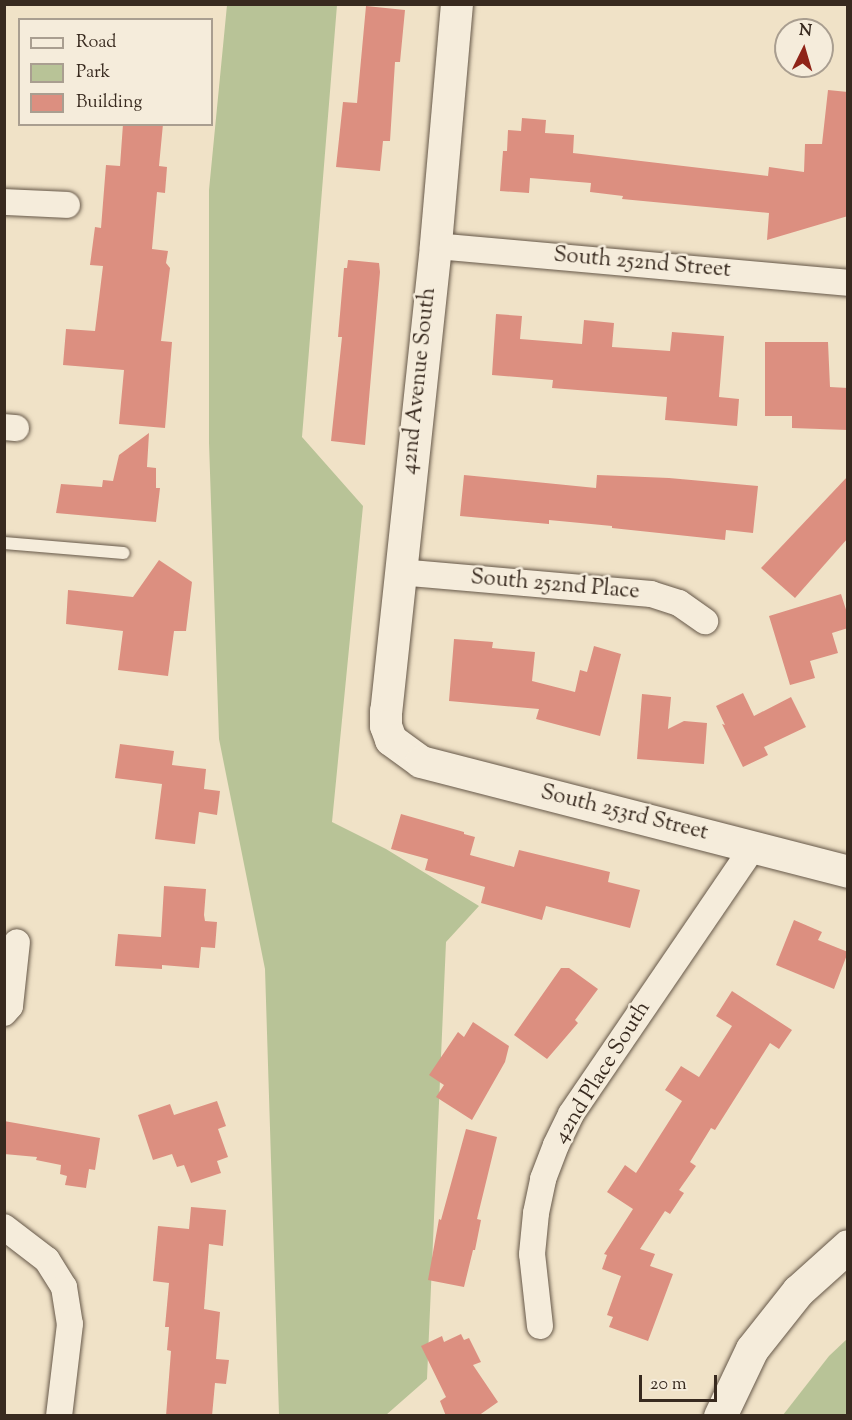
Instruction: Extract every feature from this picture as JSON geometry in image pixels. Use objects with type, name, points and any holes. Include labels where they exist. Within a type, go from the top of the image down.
[{"type":"main road","points":[[720,1416],[752,1349],[798,1291],[848,1246]]},
{"type":"street","name":"42nd Avenue South","points":[[403,751],[391,741],[386,726],[399,572],[436,246],[457,4]]},
{"type":"street","points":[[4,202],[67,205]]},
{"type":"street","name":"South 252nd Street","points":[[436,246],[848,283]]},
{"type":"street","name":"South 252nd Place","points":[[399,572],[651,594],[679,603],[705,621]]},
{"type":"street","name":"South 253rd Street","points":[[403,751],[421,762],[848,872]]},
{"type":"street","name":"42nd Place South","points":[[540,1326],[532,1254],[536,1213],[543,1179],[556,1145],[571,1114],[753,847]]},
{"type":"street","points":[[4,1013],[10,1006],[17,942]]},
{"type":"street","points":[[4,1227],[48,1260],[64,1287],[70,1324],[59,1416]]},
{"type":"lane","points":[[4,543],[124,553]]},
{"type":"green space","points":[[227,5],[337,5],[302,437],[363,506],[332,822],[386,849],[479,906],[446,942],[427,1379],[386,1415],[279,1415],[265,969],[219,739],[209,443],[209,190]]},
{"type":"green space","points":[[847,1339],[847,1415],[783,1415],[829,1356]]},
{"type":"building","points":[[366,6],[405,10],[400,62],[395,62],[390,141],[383,141],[380,171],[336,167],[343,102],[357,103]]},
{"type":"building","points":[[828,90],[848,92],[848,216],[767,240],[769,213],[622,199],[623,196],[590,192],[591,183],[530,178],[529,193],[500,191],[503,151],[507,151],[508,130],[521,131],[522,118],[546,120],[545,133],[574,135],[573,153],[768,176],[769,167],[804,172],[805,144],[822,144]]},
{"type":"building","points":[[123,126],[163,126],[159,166],[167,167],[165,193],[157,192],[152,249],[168,251],[166,263],[170,268],[161,341],[172,342],[165,428],[119,424],[124,370],[63,365],[66,329],[95,331],[103,266],[90,265],[95,227],[101,228],[106,165],[120,166]]},
{"type":"building","points":[[348,260],[379,263],[380,272],[365,445],[331,441],[342,337],[338,337],[344,268],[347,268]]},
{"type":"building","points":[[496,314],[522,316],[520,339],[582,344],[584,320],[614,323],[612,347],[670,351],[672,332],[724,336],[719,397],[739,399],[737,426],[665,420],[667,397],[552,388],[553,380],[492,375]]},
{"type":"building","points":[[765,342],[828,342],[830,387],[848,388],[848,430],[792,428],[792,416],[765,416]]},
{"type":"building","points":[[149,433],[147,467],[156,468],[156,488],[160,488],[156,522],[56,513],[61,484],[102,487],[103,480],[113,481],[119,455]]},
{"type":"building","points":[[464,475],[596,488],[597,475],[669,478],[758,486],[753,533],[726,530],[725,540],[549,520],[549,524],[460,516]]},
{"type":"building","points":[[848,476],[848,538],[795,598],[761,568]]},
{"type":"building","points":[[159,560],[192,582],[186,631],[174,631],[168,676],[118,670],[123,631],[66,624],[68,590],[133,597]]},
{"type":"building","points":[[841,594],[848,616],[848,628],[832,633],[838,653],[810,661],[815,678],[790,685],[769,616]]},
{"type":"building","points":[[454,639],[493,642],[492,648],[535,652],[532,681],[575,692],[580,670],[587,672],[594,646],[621,654],[600,736],[536,719],[539,709],[449,701]]},
{"type":"building","points":[[743,693],[754,716],[791,697],[806,727],[764,747],[768,755],[743,767],[716,706]]},
{"type":"building","points":[[642,694],[671,697],[668,729],[684,721],[707,723],[704,764],[637,759]]},
{"type":"building","points":[[120,744],[174,751],[172,765],[206,769],[204,789],[220,791],[217,815],[199,812],[195,844],[155,839],[162,784],[115,778]]},
{"type":"building","points":[[401,814],[475,837],[470,855],[514,867],[519,850],[610,872],[608,882],[640,890],[630,928],[546,906],[542,920],[481,903],[485,887],[425,870],[428,859],[391,849]]},
{"type":"building","points":[[164,886],[206,889],[205,921],[217,922],[215,948],[201,947],[199,968],[162,965],[162,969],[115,966],[118,934],[161,937]]},
{"type":"building","points":[[794,920],[822,932],[818,940],[848,952],[834,989],[776,965]]},
{"type":"building","points":[[561,968],[569,968],[598,989],[575,1020],[578,1023],[547,1059],[514,1035]]},
{"type":"building","points":[[732,991],[792,1030],[779,1049],[770,1043],[715,1130],[711,1128],[690,1162],[696,1166],[679,1190],[684,1193],[670,1214],[665,1211],[640,1249],[655,1254],[650,1266],[673,1274],[648,1341],[609,1327],[613,1317],[607,1315],[621,1276],[602,1269],[607,1255],[604,1254],[633,1209],[607,1192],[625,1165],[636,1173],[682,1101],[665,1090],[681,1066],[699,1077],[732,1026],[716,1016]]},
{"type":"building","points":[[473,1022],[509,1046],[505,1062],[472,1120],[436,1097],[444,1085],[429,1075],[458,1032],[464,1037]]},
{"type":"building","points":[[217,1101],[226,1126],[218,1129],[228,1157],[217,1161],[221,1173],[191,1183],[184,1165],[177,1167],[172,1154],[153,1160],[138,1115],[170,1104],[174,1115]]},
{"type":"building","points":[[4,1121],[100,1138],[95,1170],[89,1169],[86,1188],[65,1185],[67,1176],[60,1174],[61,1165],[36,1160],[37,1157],[4,1154]]},
{"type":"building","points":[[466,1129],[497,1137],[477,1219],[481,1220],[475,1250],[473,1250],[464,1287],[428,1280],[439,1219],[441,1220]]},
{"type":"building","points":[[191,1207],[226,1210],[223,1246],[209,1244],[204,1309],[220,1312],[216,1359],[229,1360],[226,1384],[215,1383],[212,1416],[166,1416],[171,1351],[167,1350],[169,1327],[165,1327],[169,1283],[153,1281],[158,1226],[189,1229]]},
{"type":"building","points":[[461,1334],[464,1340],[469,1338],[481,1362],[473,1365],[498,1402],[478,1416],[446,1416],[440,1401],[446,1397],[421,1346],[442,1336],[444,1342]]}]
